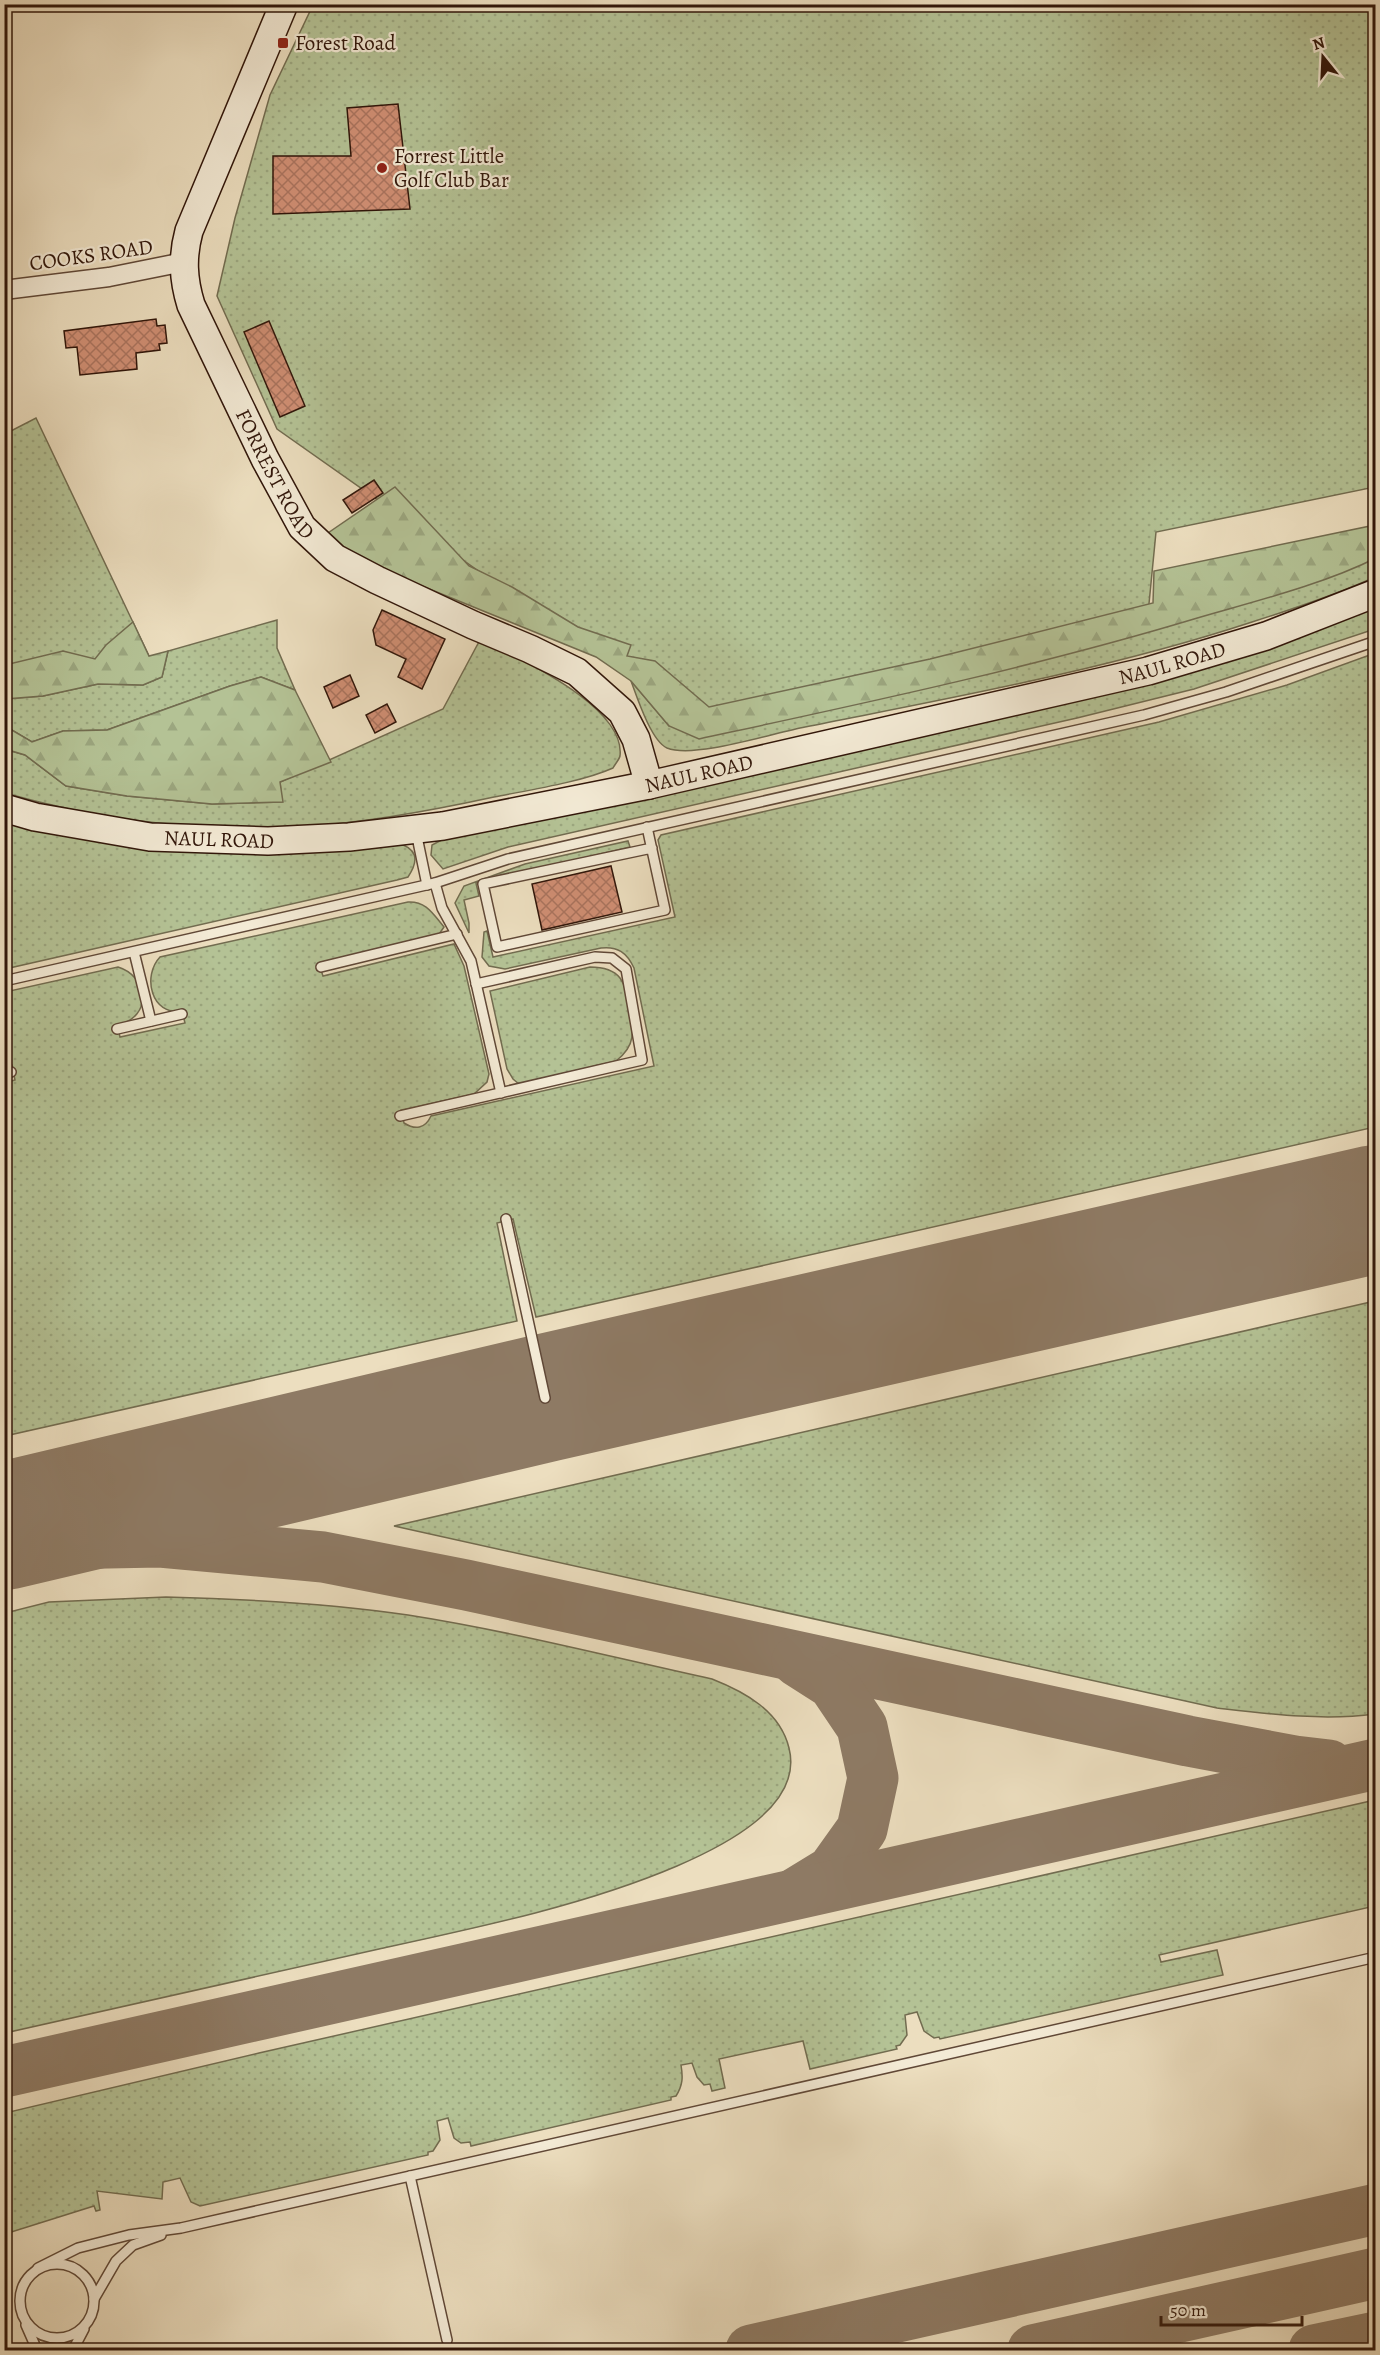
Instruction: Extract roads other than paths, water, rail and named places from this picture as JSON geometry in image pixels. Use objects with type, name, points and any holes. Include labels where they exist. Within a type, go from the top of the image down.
[{"type":"street","name":"FORREST ROAD","points":[[284,4],[189,231],[184,262],[184,283],[192,305],[265,459],[297,519],[310,536],[335,558],[377,580],[473,625],[530,648],[577,672],[622,712],[636,739],[649,785]]},
{"type":"street","name":"COOKS ROAD","points":[[4,290],[109,277],[184,262]]},
{"type":"street","name":"NAUL ROAD","points":[[4,808],[34,818],[150,837],[268,841],[349,837],[415,829],[521,811],[649,785],[1148,671],[1266,636],[1376,593]]},
{"type":"lane","points":[[4,981],[431,884],[508,859],[1144,715],[1226,692],[1376,641]]},
{"type":"lane","points":[[647,827],[652,848],[665,910],[497,947],[483,885],[652,848]]},
{"type":"lane","points":[[415,829],[420,857],[431,884],[471,961],[501,1093]]},
{"type":"lane","points":[[321,967],[457,934]]},
{"type":"lane","points":[[134,952],[151,1021]]},
{"type":"lane","points":[[399,1116],[642,1060],[626,969],[612,958],[595,957],[476,984]]},
{"type":"lane","points":[[117,1029],[182,1014]]},
{"type":"lane","points":[[506,1219],[545,1398]]},
{"type":"lane","points":[[37,2350],[20,2309],[19,2296],[23,2284],[38,2268],[78,2248],[129,2235],[181,2228],[1376,1957]]},
{"type":"lane","points":[[410,2176],[447,2340]]},
{"type":"lane","points":[[94,2299],[116,2261],[133,2245],[181,2228]]},
{"type":"lane","points":[[38,2268],[59,2263],[70,2265],[87,2279],[94,2299],[93,2310],[73,2350]]},
{"type":"lane","points":[[24,2320],[38,2333],[56,2339],[74,2334],[88,2322]]},
{"type":"place","name":"Forest Road","points":[[283,43]]},
{"type":"place","name":"Forrest Little Golf Club Bar","points":[[382,168]]}]
